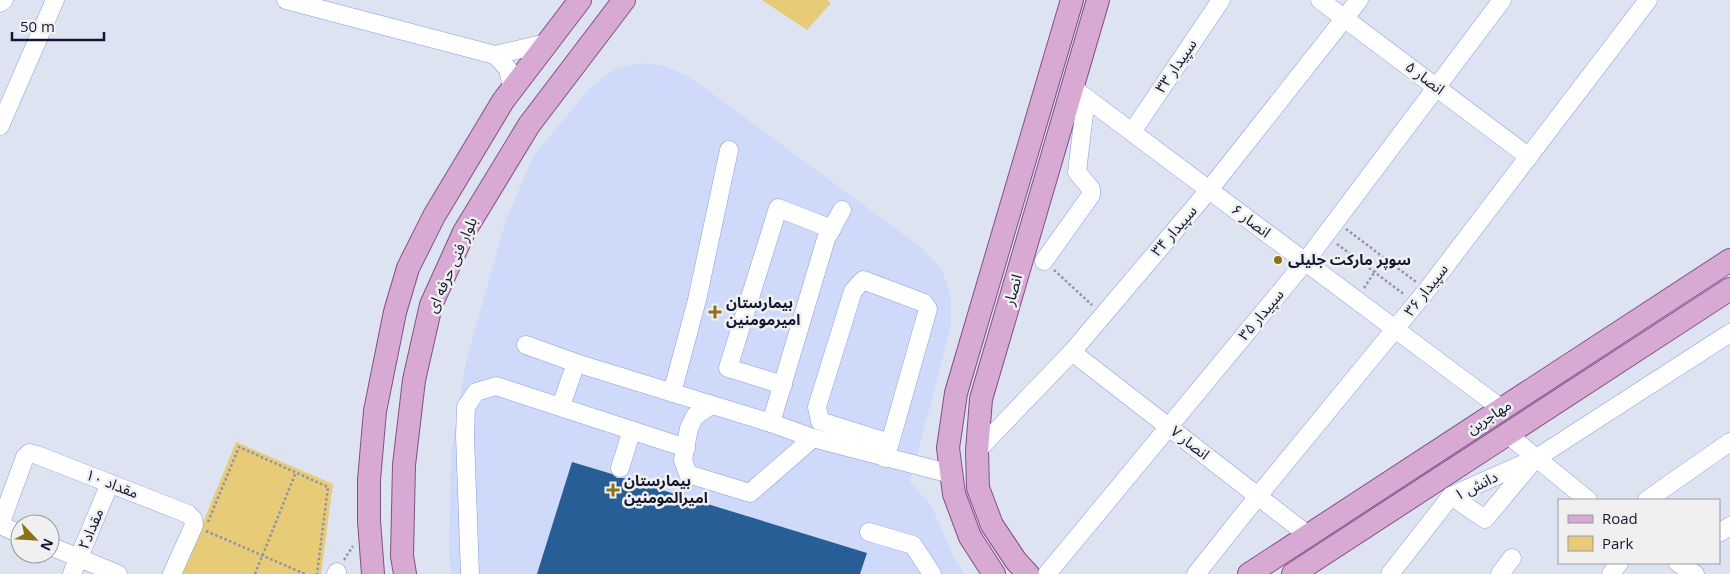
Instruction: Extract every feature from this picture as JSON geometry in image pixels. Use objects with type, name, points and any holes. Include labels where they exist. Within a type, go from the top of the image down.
[{"type":"main road","points":[[552,36],[560,0]]},
{"type":"main road","points":[[373,574],[369,521],[369,480],[375,411],[395,312],[408,268],[434,216],[503,101],[580,0]]},
{"type":"main road","name":"بلوار فنی حرفه ای","points":[[405,574],[402,556],[404,465],[414,380],[431,305],[464,232],[529,125],[624,0]]},
{"type":"main road","name":"انصار","points":[[994,574],[970,537],[954,494],[948,448],[956,393],[1072,0]]},
{"type":"main road","name":"انصار","points":[[1028,574],[1016,561],[992,525],[978,488],[977,451],[981,398],[1011,295],[1079,93],[1098,0]]},
{"type":"main road","points":[[1050,74],[1079,93]]},
{"type":"main road","name":"مهاجرین","points":[[1249,574],[1730,260]]},
{"type":"main road","points":[[987,288],[1011,295]]},
{"type":"main road","name":"مهاجرین","points":[[1294,574],[1730,289]]},
{"type":"street","points":[[0,3],[4,0]]},
{"type":"street","points":[[0,126],[55,0]]},
{"type":"street","points":[[286,0],[495,55],[508,69],[512,87],[503,101]]},
{"type":"street","name":"سپیدار ۳۳","points":[[1132,132],[1221,0]]},
{"type":"street","name":"انصار ۵","points":[[1320,0],[1530,157]]},
{"type":"street","name":"سپیدار ۳۴","points":[[977,451],[1072,352],[1210,190],[1359,0]]},
{"type":"street","name":"سپیدار ۳۵","points":[[1047,574],[1305,262],[1438,88],[1502,0]]},
{"type":"street","name":"سپیدار ۳۶","points":[[1196,574],[1421,297],[1530,157],[1648,0]]},
{"type":"street","points":[[495,55],[552,36]]},
{"type":"street","points":[[1044,261],[1092,195],[1091,189],[1077,172],[1079,93]]},
{"type":"street","name":"انصار ۶","points":[[1079,93],[1502,409]]},
{"type":"street","points":[[672,393],[697,300],[729,150]]},
{"type":"street","points":[[782,385],[728,368],[778,208],[832,229]]},
{"type":"street","points":[[771,423],[826,239],[842,210]]},
{"type":"street","points":[[888,450],[928,309],[924,303],[863,280],[853,291],[816,407],[820,422],[888,450],[951,474]]},
{"type":"street","points":[[1452,496],[1485,519],[1535,459],[1730,333]]},
{"type":"street","points":[[526,345],[576,363],[771,423],[813,438],[888,450]]},
{"type":"street","name":"انصار ۷","points":[[1072,352],[1308,535]]},
{"type":"street","points":[[561,406],[576,363]]},
{"type":"street","points":[[470,574],[465,436],[466,407],[476,392],[496,386],[686,448]]},
{"type":"street","points":[[711,405],[695,416],[689,428],[683,460],[688,474],[750,493],[813,438]]},
{"type":"street","points":[[620,468],[632,430]]},
{"type":"street","points":[[1507,434],[1535,459],[1587,499]]},
{"type":"street","points":[[1648,499],[1730,442]]},
{"type":"street","name":"مقداد ۱۰","points":[[0,525],[25,457],[29,453],[37,455],[188,514],[193,519],[194,525],[172,574]]},
{"type":"street","name":"دانش ۱","points":[[1390,574],[1452,496],[1535,459]]},
{"type":"street","name":"مقداد۲","points":[[75,566],[110,483]]},
{"type":"street","points":[[869,532],[913,546],[932,574]]},
{"type":"street","points":[[60,554],[75,566],[118,574]]},
{"type":"street","points":[[1500,574],[1512,558]]},
{"type":"street","points":[[1668,574],[1676,564]]},
{"type":"street","points":[[1679,564],[1695,574]]},
{"type":"path","points":[[1336,221],[1384,258],[1421,297]]},
{"type":"path","points":[[1325,235],[1374,272],[1421,297]]},
{"type":"path","points":[[1356,300],[1384,258]]},
{"type":"path","points":[[1044,261],[1103,314]]},
{"type":"path","points":[[305,574],[205,531],[239,447],[328,487],[317,574]]},
{"type":"path","points":[[255,574],[296,472]]},
{"type":"shaded area","name":"بیمارستان امیرمومنین","points":[[639,63],[666,66],[691,78],[923,249],[942,270],[951,297],[951,326],[910,482],[931,505],[955,560],[965,574],[451,574],[449,550],[451,452],[466,361],[506,220],[534,155],[591,87],[613,70]]},
{"type":"green space","points":[[762,0],[827,0],[831,3],[807,30]]},
{"type":"green space","points":[[236,442],[333,484],[321,574],[182,574]]},
{"type":"building","name":"بیمارستان امیرالمومنین","points":[[572,462],[612,474],[617,478],[623,478],[867,553],[860,574],[537,574]]},
{"type":"place","name":"سوپر مارکت جلیلی","points":[[1278,260]]},
{"type":"place","name":"بیمارستان امیرمومنین","points":[[715,312]]},
{"type":"place","name":"بیمارستان امیرالمومنین","points":[[613,490]]}]
